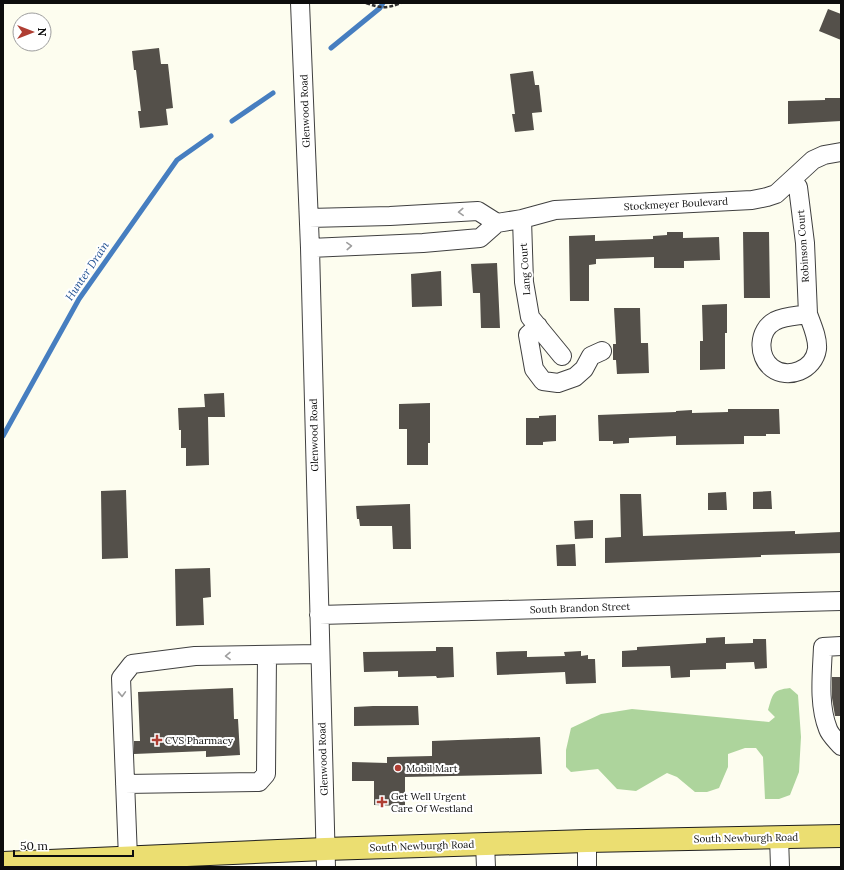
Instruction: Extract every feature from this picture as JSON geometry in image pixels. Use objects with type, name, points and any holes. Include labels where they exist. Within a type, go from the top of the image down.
[{"type":"main road","name":"South Newburgh Road","points":[[3,863],[128,858],[326,858],[484,844],[841,836]]},
{"type":"street","name":"Glenwood Road","points":[[300,3],[310,248],[318,615],[326,858]]},
{"type":"street","name":"Stockmeyer Boulevard","points":[[497,223],[522,219],[555,210],[752,200],[767,197],[776,194],[813,160],[841,152]]},
{"type":"street","name":"Robinson Court","points":[[792,180],[798,187],[805,244],[808,314]]},
{"type":"street","points":[[309,218],[411,215],[478,211],[497,223],[480,238],[310,248]]},
{"type":"street","points":[[411,215],[413,243]]},
{"type":"street","name":"Lang Court","points":[[522,219],[524,282],[530,317],[562,356]]},
{"type":"street","points":[[538,326],[528,335],[534,370],[543,381],[558,383],[575,377],[584,370],[591,356],[602,351]]},
{"type":"street","name":"South Brandon Street","points":[[318,615],[841,601]]},
{"type":"street","points":[[841,646],[823,647],[822,674],[823,708],[828,730],[841,746]]},
{"type":"street","points":[[128,858],[121,678],[132,664],[195,656],[320,654]]},
{"type":"street","points":[[125,784],[259,782],[266,774],[267,655]]},
{"type":"street","points":[[778,837],[780,867]]},
{"type":"street","points":[[587,841],[588,867]]},
{"type":"street","points":[[484,844],[486,867]]},
{"type":"path","points":[[366,3],[380,8],[391,7],[401,3]]},
{"type":"green space","points":[[790,688],[798,695],[801,737],[799,772],[790,795],[779,799],[765,799],[763,757],[756,748],[745,748],[728,754],[728,767],[719,788],[707,792],[695,792],[677,777],[667,773],[636,791],[617,789],[598,769],[571,772],[566,767],[566,750],[571,728],[601,714],[632,709],[769,722],[775,717],[768,710],[772,697],[780,690]]},
{"type":"building","points":[[828,9],[841,14],[841,40],[819,31]]},
{"type":"building","points":[[159,48],[161,64],[168,64],[173,108],[166,109],[168,125],[140,128],[138,111],[141,111],[132,51]]},
{"type":"building","points":[[533,71],[535,85],[539,85],[542,112],[532,113],[534,130],[515,132],[512,114],[515,114],[510,74]]},
{"type":"building","points":[[825,98],[841,98],[841,121],[788,124],[788,101],[825,100]]},
{"type":"building","points":[[667,232],[683,232],[683,238],[719,237],[720,260],[684,261],[684,268],[654,268],[654,257],[596,259],[596,264],[589,265],[589,301],[570,301],[569,236],[595,235],[595,241],[653,239],[653,236],[667,235]]},
{"type":"building","points":[[743,232],[769,232],[770,298],[744,298]]},
{"type":"building","points":[[497,263],[500,328],[481,328],[480,293],[473,293],[471,264]]},
{"type":"building","points":[[441,271],[442,306],[412,307],[411,274]]},
{"type":"building","points":[[727,304],[725,369],[700,370],[700,341],[703,341],[702,305]]},
{"type":"building","points":[[614,308],[640,308],[641,343],[648,343],[649,373],[617,374],[616,360],[613,360],[613,344],[616,344]]},
{"type":"building","points":[[224,393],[225,417],[208,417],[209,465],[186,466],[186,448],[181,448],[181,430],[179,430],[178,408],[205,407],[204,394]]},
{"type":"building","points":[[430,403],[430,443],[428,443],[428,465],[407,465],[407,429],[399,429],[399,404]]},
{"type":"building","points":[[728,409],[779,409],[780,434],[766,434],[766,436],[744,436],[744,444],[676,445],[676,436],[629,438],[629,443],[613,444],[613,441],[599,441],[598,415],[692,410],[692,413],[728,412]]},
{"type":"building","points":[[556,415],[556,441],[543,442],[543,445],[526,445],[526,418],[539,418],[539,416]]},
{"type":"building","points":[[126,490],[128,558],[102,559],[101,491]]},
{"type":"building","points":[[771,491],[772,509],[753,509],[753,492]]},
{"type":"building","points":[[726,492],[727,510],[708,510],[708,493]]},
{"type":"building","points":[[620,494],[641,494],[643,536],[795,531],[795,534],[841,532],[841,553],[761,555],[761,557],[605,563],[605,538],[621,537]]},
{"type":"building","points":[[410,504],[411,549],[393,549],[392,526],[360,526],[359,519],[357,519],[356,506]]},
{"type":"building","points":[[593,520],[593,538],[575,539],[574,521]]},
{"type":"building","points":[[575,544],[576,566],[557,566],[556,545]]},
{"type":"building","points":[[210,568],[211,597],[203,598],[204,625],[176,626],[175,569]]},
{"type":"building","points":[[725,637],[725,644],[753,643],[753,639],[766,639],[767,668],[755,669],[754,662],[726,663],[726,669],[690,670],[690,677],[671,678],[670,666],[622,667],[622,651],[637,650],[637,647],[706,643],[706,638]]},
{"type":"building","points":[[436,647],[453,647],[454,677],[398,677],[398,671],[364,672],[363,652],[436,651]]},
{"type":"building","points":[[527,651],[527,657],[565,656],[564,652],[581,651],[581,656],[588,655],[588,659],[595,659],[596,683],[566,684],[565,672],[497,675],[496,652]]},
{"type":"building","points":[[832,677],[841,677],[841,716],[835,716],[832,698]]},
{"type":"building","name":"CVS Pharmacy","points":[[233,688],[234,719],[238,719],[240,755],[206,757],[206,751],[134,754],[134,741],[140,741],[138,692]]},
{"type":"building","points":[[418,706],[419,725],[354,726],[354,707]]},
{"type":"building","points":[[540,737],[542,774],[405,777],[405,806],[374,805],[374,781],[352,781],[352,762],[387,763],[387,757],[432,756],[432,741]]},
{"type":"waterway","name":"Hunter Drain","points":[[331,48],[380,8],[383,3]]},
{"type":"waterway","name":"Hunter Drain","points":[[232,121],[273,93]]},
{"type":"waterway","name":"Hunter Drain","points":[[3,436],[79,299],[177,160],[211,136]]},
{"type":"place","name":"CVS Pharmacy","points":[[157,740]]},
{"type":"place","name":"Mobil Mart","points":[[398,768]]},
{"type":"place","name":"Get Well Urgent Care Of Westland","points":[[382,802]]}]
